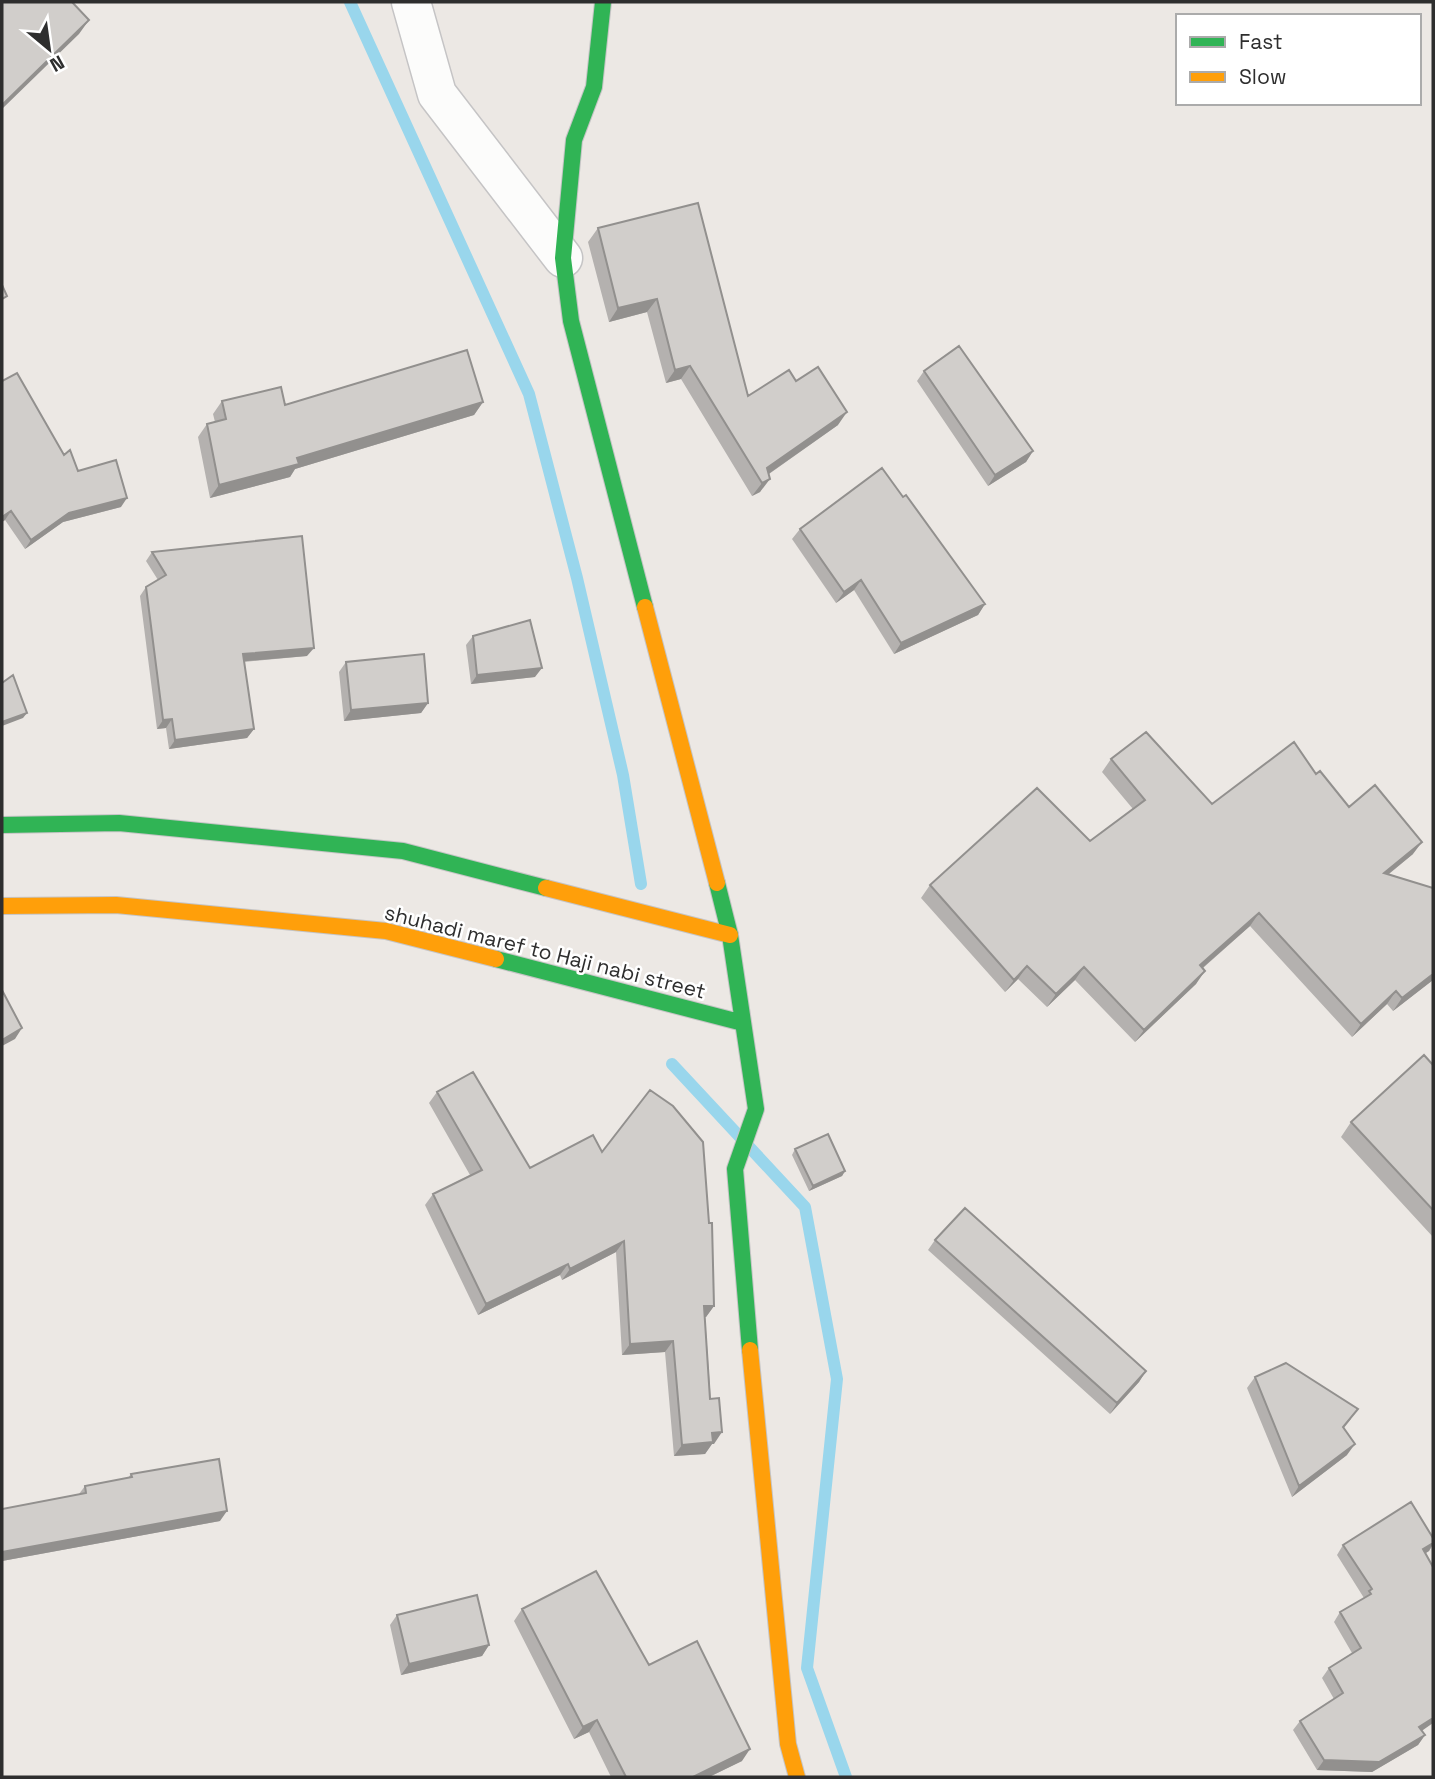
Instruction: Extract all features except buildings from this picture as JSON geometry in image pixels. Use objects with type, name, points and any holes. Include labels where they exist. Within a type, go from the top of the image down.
[{"type":"street","points":[[411,2],[437,94],[562,258]]},
{"type":"street","points":[[603,2],[594,87],[574,140],[562,258],[570,321],[730,935],[756,1109],[735,1169],[742,1267],[786,1730],[797,1777]]},
{"type":"street","points":[[2,825],[119,823],[402,851],[730,935]]},
{"type":"street","name":"shuhadi maref to Haji nabi street","points":[[2,906],[116,905],[386,931],[743,1023]]},
{"type":"waterway","points":[[350,2],[529,394],[577,578],[623,775],[641,884]]},
{"type":"waterway","points":[[672,1064],[805,1207],[837,1379],[807,1668],[846,1777]]},
{"type":"traffic: fast","points":[[603,2],[594,87],[574,140],[563,258],[571,321],[645,607]]},
{"type":"traffic: fast","points":[[2,825],[119,823],[403,851],[546,888]]},
{"type":"traffic: fast","points":[[717,883],[730,935],[756,1109],[735,1169],[750,1350]]},
{"type":"traffic: fast","points":[[496,959],[743,1023]]},
{"type":"traffic: slow","points":[[645,607],[717,883]]},
{"type":"traffic: slow","points":[[546,888],[730,935]]},
{"type":"traffic: slow","points":[[2,906],[116,905],[386,931],[496,959]]},
{"type":"traffic: slow","points":[[750,1350],[788,1744],[797,1777]]}]
